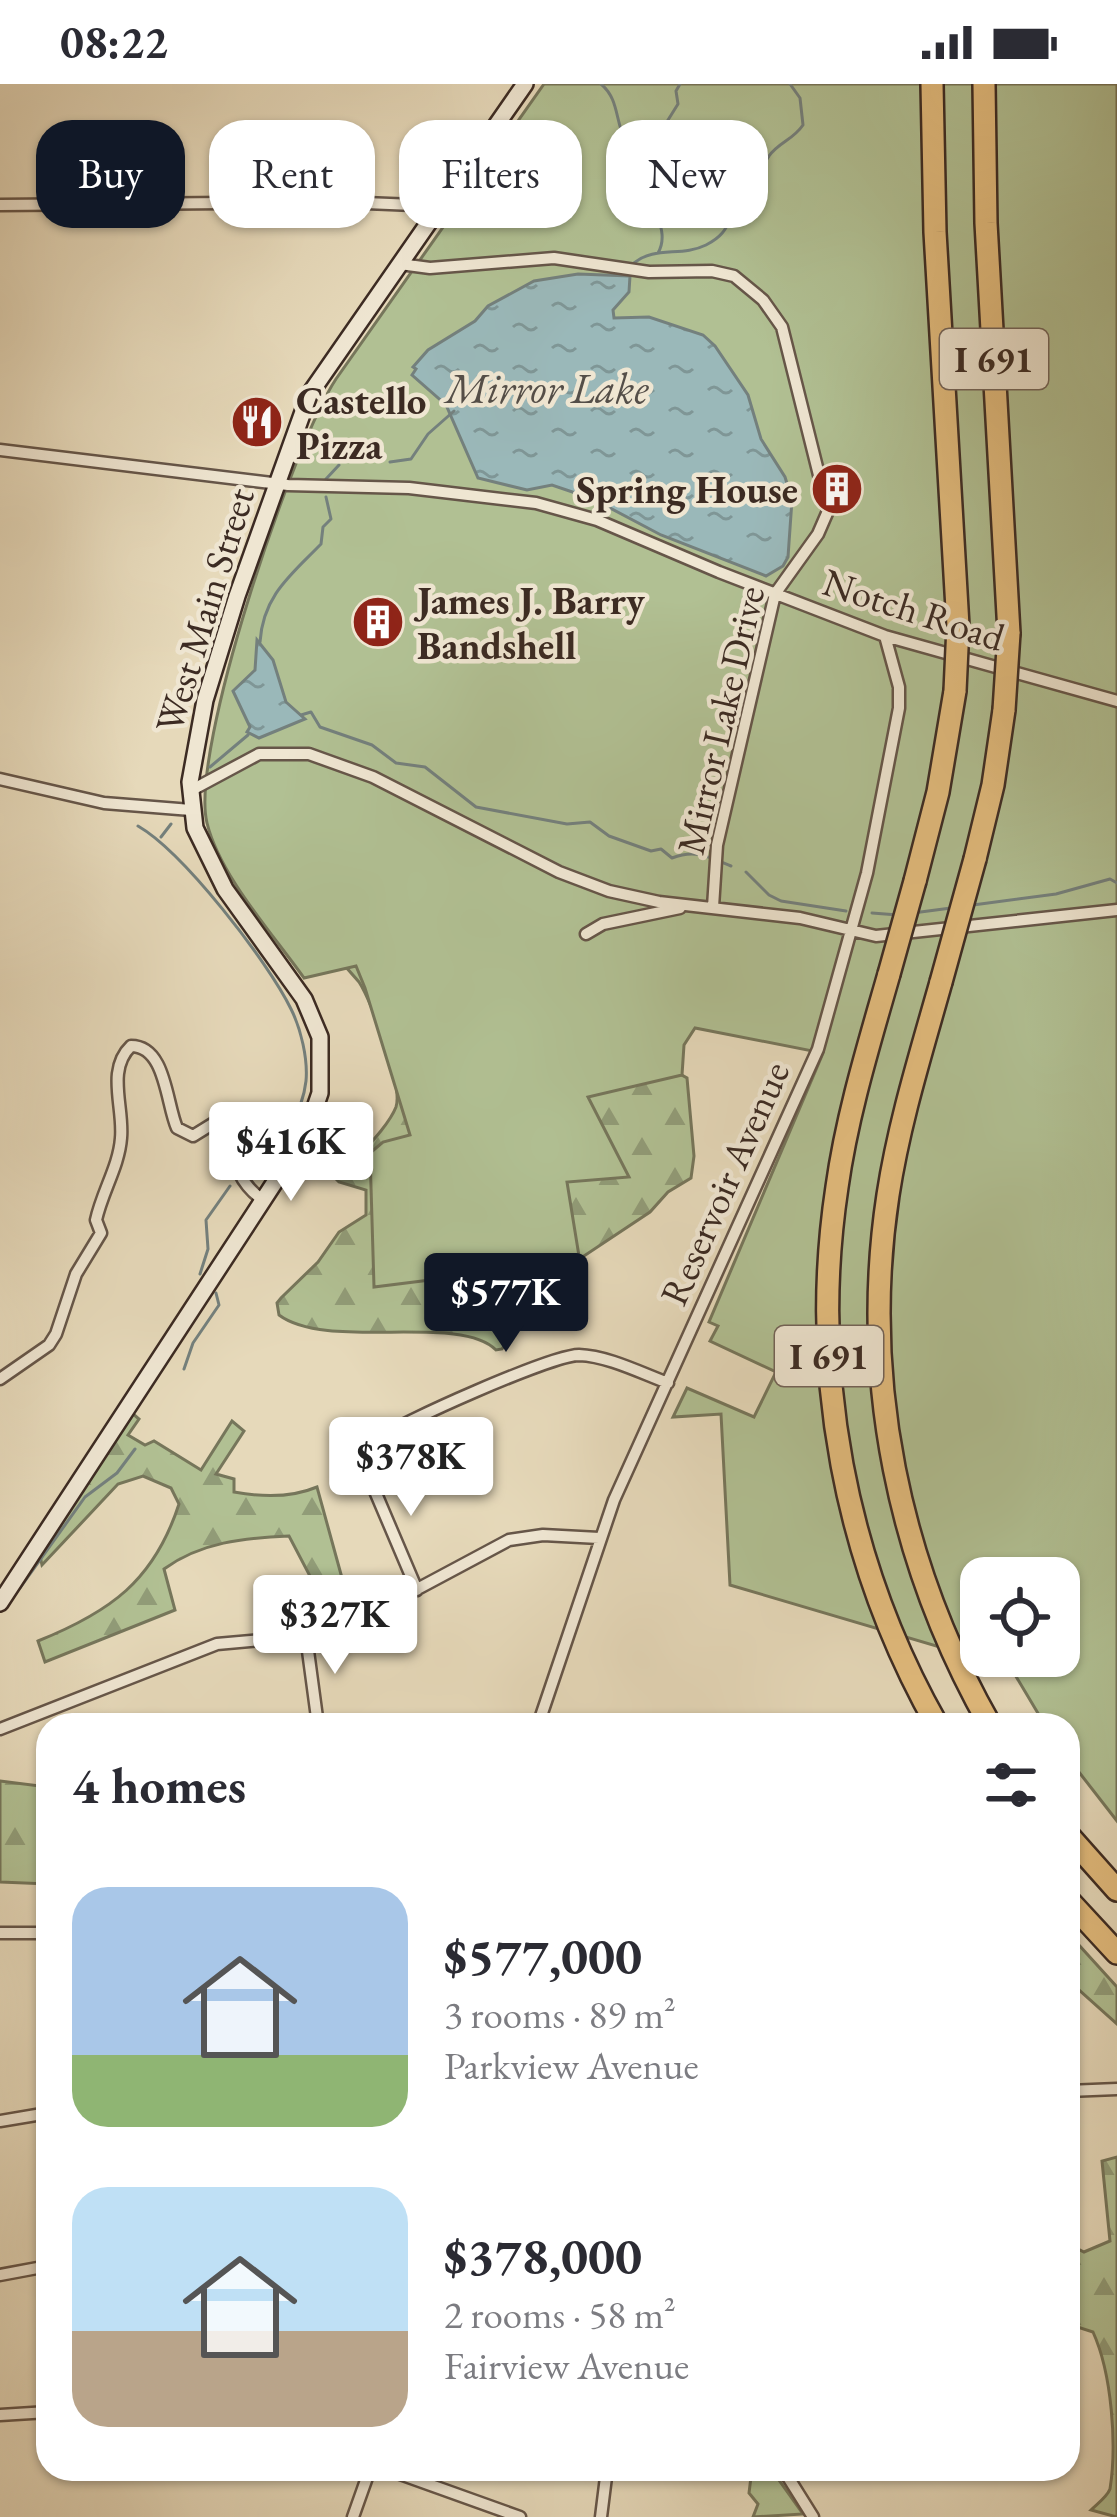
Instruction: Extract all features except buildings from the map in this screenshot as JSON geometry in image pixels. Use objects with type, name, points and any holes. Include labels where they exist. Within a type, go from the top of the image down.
[{"type":"highway","name":"I 691","points":[[931,1713],[901,1653],[863,1554],[842,1463],[829,1354],[829,1264],[848,1129],[938,792],[955,691],[958,626],[936,259],[932,84]]},
{"type":"highway","name":"I 691","points":[[984,84],[986,223],[1009,633],[1004,710],[996,770],[975,859],[891,1180],[879,1291],[881,1372],[892,1463],[912,1547],[950,1648],[984,1713]]},
{"type":"highway","points":[[1080,1848],[1117,1890]]},
{"type":"highway","points":[[1080,1913],[1117,1953]]},
{"type":"main road","name":"West Main Street","points":[[500,120],[525,84]]},
{"type":"main road","name":"West Main Street","points":[[8,1590],[315,1111],[323,1073],[320,1037],[304,999],[212,868],[191,810],[190,791],[212,674],[309,395],[424,228]]},
{"type":"street","points":[[0,205],[399,204]]},
{"type":"street","name":"Mirror Lake Drive","points":[[400,264],[430,268],[554,257],[662,273],[722,272],[750,287],[774,313],[788,344],[828,511],[818,534],[775,594],[713,865],[713,907]]},
{"type":"street","name":"Notch Road","points":[[0,450],[276,482],[431,490],[536,503],[597,520],[885,636],[1117,701]]},
{"type":"street","name":"Reservoir Avenue","points":[[542,1713],[599,1538],[818,1049],[878,822],[898,708],[899,687],[885,636]]},
{"type":"street","points":[[190,791],[203,788],[250,757],[274,752],[309,754],[373,777],[571,877],[635,898],[800,917],[887,937],[1117,910]]},
{"type":"street","points":[[0,779],[104,802],[191,810]]},
{"type":"street","points":[[586,934],[602,923],[689,905]]},
{"type":"street","points":[[0,1379],[49,1345],[76,1274],[101,1233],[95,1220],[122,1136],[117,1074],[131,1046],[146,1049],[158,1064],[177,1128],[193,1136],[214,1124],[225,1124],[237,1172],[262,1200]]},
{"type":"street","points":[[417,1590],[366,1470],[367,1450],[383,1434],[568,1356],[598,1358],[668,1383]]},
{"type":"street","points":[[42,1713],[217,1644],[306,1636],[350,1625],[509,1540],[543,1535],[599,1538]]},
{"type":"street","points":[[306,1636],[316,1713]]},
{"type":"street","points":[[1,1729],[36,1715]]},
{"type":"street","points":[[0,1933],[36,1933]]},
{"type":"street","points":[[1080,2091],[1117,2089]]},
{"type":"street","points":[[0,2121],[36,2115]]},
{"type":"street","points":[[0,2275],[36,2268]]},
{"type":"street","points":[[0,2415],[36,2413]]},
{"type":"street","points":[[353,2517],[366,2481]]},
{"type":"street","points":[[420,2481],[520,2517]]},
{"type":"street","points":[[601,2517],[606,2481]]},
{"type":"street","points":[[791,2481],[814,2517]]},
{"type":"green space","points":[[544,84],[1117,84],[1117,1821],[1080,1773],[1080,1713],[1038,1713],[1016,1677],[1080,1677],[1080,1557],[960,1557],[960,1653],[730,1585],[721,1414],[673,1417],[687,1388],[754,1417],[776,1372],[710,1341],[718,1326],[709,1322],[823,1053],[695,1028],[684,1045],[682,1075],[588,1097],[629,1177],[567,1182],[579,1256],[374,1287],[370,1153],[383,1142],[410,1135],[365,988],[356,966],[304,978],[235,884],[207,823],[206,786],[229,668],[295,466],[336,379],[442,228],[582,228],[582,120],[519,120]]},
{"type":"green space","points":[[208,810],[687,1078],[694,1156],[691,1178],[581,1258],[561,1265],[500,1266],[506,1343],[502,1349],[454,1334],[328,1330],[279,1315],[281,1298],[318,1262],[339,1232],[366,1215],[366,1190],[339,1182],[325,1168],[326,1161],[358,1154],[376,1137],[396,1107],[395,1081],[359,982]]},
{"type":"green space","points":[[132,1413],[139,1419],[128,1435],[145,1445],[154,1441],[201,1470],[232,1421],[244,1431],[216,1474],[234,1479],[234,1492],[276,1495],[317,1487],[342,1578],[312,1580],[289,1536],[208,1547],[164,1569],[175,1610],[45,1662],[38,1641],[87,1618],[126,1590],[157,1554],[179,1504],[171,1488],[143,1476],[118,1484],[42,1565],[40,1556]]},
{"type":"green space","points":[[0,1781],[36,1786],[36,1884],[0,1882]]},
{"type":"green space","points":[[1080,1946],[1117,1987],[1117,2024],[1080,1991]]},
{"type":"green space","points":[[1117,2157],[1117,2517],[1091,2510],[1110,2489],[1111,2410],[1093,2332],[1080,2328],[1080,2250],[1110,2241],[1102,2161]]},
{"type":"green space","points":[[750,2481],[780,2481],[803,2514],[753,2517],[758,2504],[749,2493]]},
{"type":"water","name":"Mirror Lake","points":[[578,274],[630,276],[629,292],[613,310],[614,318],[649,317],[703,335],[715,346],[748,395],[761,439],[785,477],[792,500],[788,557],[783,566],[766,576],[552,485],[527,490],[478,478],[446,405],[412,375],[413,367],[428,350],[475,321],[488,306],[534,281]]},
{"type":"water","points":[[257,640],[273,660],[286,702],[305,719],[259,738],[247,732],[250,727],[233,691],[255,670]]},
{"type":"waterway","points":[[601,84],[611,96],[618,120]]},
{"type":"waterway","points":[[658,253],[662,238],[654,192],[667,182],[668,145],[663,128],[678,104],[680,84]]},
{"type":"waterway","points":[[634,263],[650,255],[697,249],[721,235],[754,190],[769,156],[803,125],[800,98],[790,84]]},
{"type":"waterway","points":[[390,462],[411,459],[428,434],[454,411]]},
{"type":"waterway","points":[[326,479],[339,465]]},
{"type":"waterway","points":[[260,642],[273,598],[321,544],[323,527],[331,519],[326,497]]},
{"type":"waterway","points":[[301,715],[311,712],[320,727],[372,745],[396,763],[425,767],[476,807],[567,824],[590,822],[609,836],[651,851],[661,849],[672,858],[694,854],[731,866]]},
{"type":"waterway","points":[[210,767],[248,735]]},
{"type":"waterway","points":[[161,837],[171,824]]},
{"type":"waterway","points":[[138,826],[178,859],[244,936],[298,1026],[306,1063],[304,1094],[289,1129],[258,1170]]},
{"type":"waterway","points":[[746,872],[781,901],[846,911]]},
{"type":"waterway","points":[[973,905],[1056,894],[1110,879],[1117,883]]},
{"type":"waterway","points":[[913,913],[951,908]]},
{"type":"waterway","points":[[872,913],[898,915]]},
{"type":"waterway","points":[[200,1274],[208,1249],[206,1220],[230,1186]]},
{"type":"waterway","points":[[184,1369],[193,1343],[219,1305],[216,1293]]},
{"type":"waterway","points":[[20,1588],[85,1497],[117,1473],[135,1449]]},
{"type":"place","name":"Castello Pizza","points":[[257,422]]},
{"type":"place","name":"Spring House","points":[[837,489]]},
{"type":"place","name":"James J. Barry Bandshell","points":[[378,622]]}]
